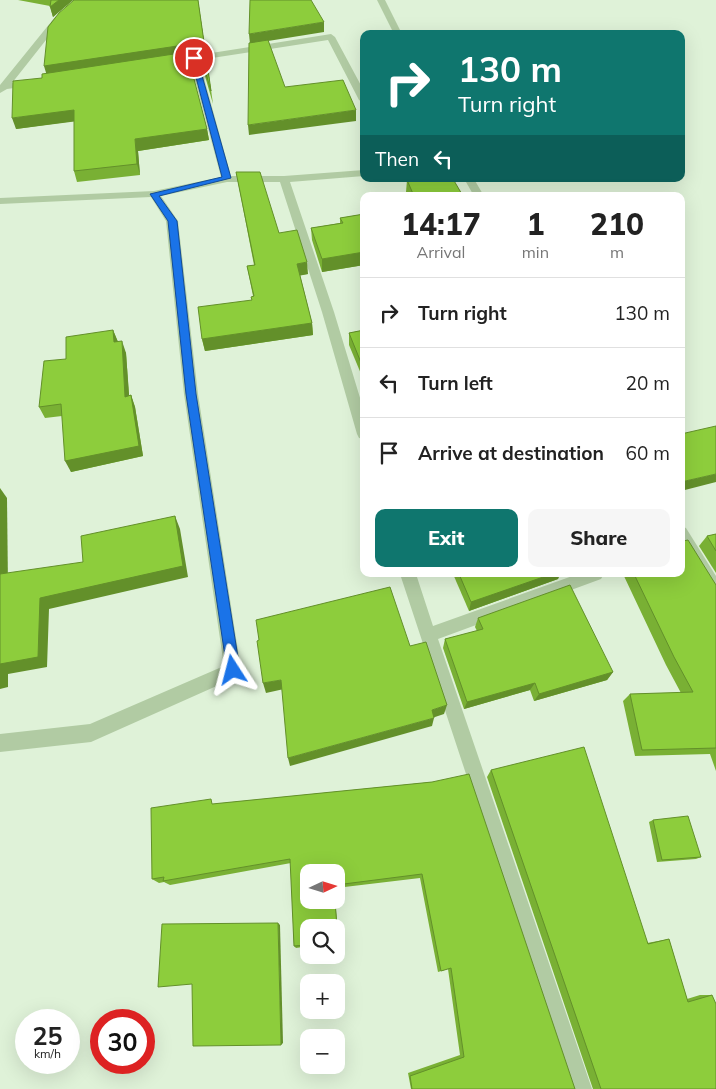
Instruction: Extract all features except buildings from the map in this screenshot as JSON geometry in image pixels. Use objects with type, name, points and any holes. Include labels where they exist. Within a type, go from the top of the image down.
[{"type":"street","points":[[1,91],[58,19],[81,0]]},
{"type":"street","points":[[381,0],[396,30]]},
{"type":"street","points":[[156,64],[331,37],[360,92]]},
{"type":"street","points":[[194,58],[227,178]]},
{"type":"street","points":[[1,91],[41,82]]},
{"type":"street","points":[[0,201],[154,194],[227,178],[284,180],[360,173]]},
{"type":"street","points":[[284,180],[328,312],[360,420]]},
{"type":"street","points":[[0,743],[91,733],[233,670],[191,394],[172,221],[154,194]]},
{"type":"street","points":[[685,542],[716,590]]},
{"type":"street","points":[[409,577],[581,1089]]},
{"type":"street","points":[[428,635],[588,577]]},
{"type":"route","points":[[194,58],[227,178],[154,194],[172,221],[191,394],[233,670]]}]
